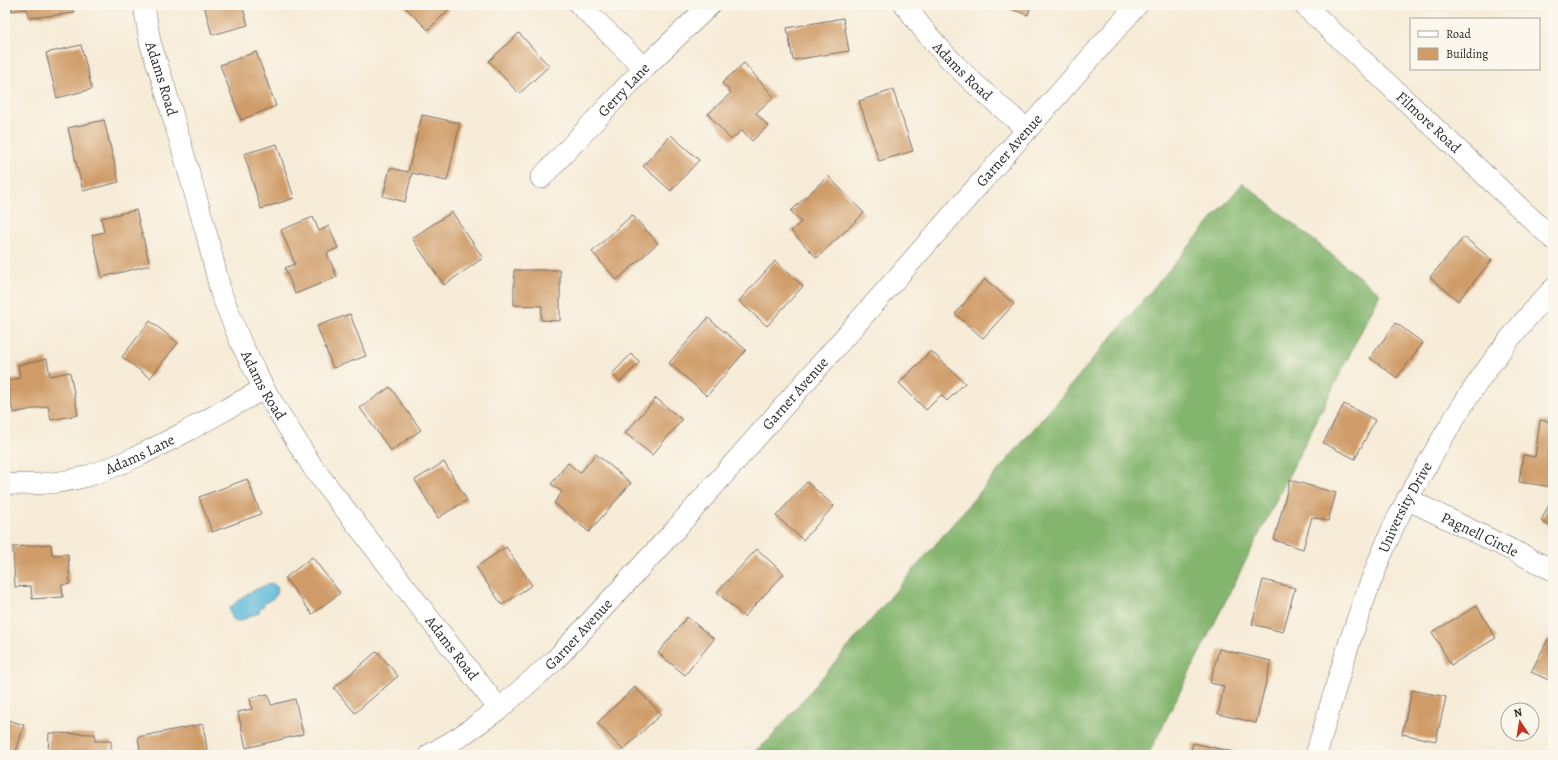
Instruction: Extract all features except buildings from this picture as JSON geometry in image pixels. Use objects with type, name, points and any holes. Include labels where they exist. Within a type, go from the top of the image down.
[{"type":"street","name":"Adams Road","points":[[144,5],[150,42],[164,85],[206,232],[221,293],[241,343],[264,389],[314,469],[499,708]]},
{"type":"street","points":[[580,5],[644,68]]},
{"type":"street","name":"Gerry Lane","points":[[541,178],[644,68],[710,5]]},
{"type":"street","name":"Adams Road","points":[[905,5],[960,71],[993,102],[1028,129]]},
{"type":"street","name":"Garner Avenue","points":[[429,755],[458,738],[499,708],[556,660],[674,531],[1137,5]]},
{"type":"street","name":"Filmore Road","points":[[1304,5],[1553,239]]},
{"type":"street","name":"University Drive","points":[[1316,755],[1341,669],[1369,590],[1389,537],[1408,499],[1466,398],[1496,356],[1553,289]]},
{"type":"street","name":"Adams Lane","points":[[5,484],[34,485],[57,482],[82,478],[110,468],[153,449],[264,389]]},
{"type":"street","name":"Pagnell Circle","points":[[1408,499],[1553,570]]},
{"type":"green space","points":[[1243,183],[1380,294],[1148,755],[750,755],[769,740]]},
{"type":"water","points":[[272,583],[278,588],[275,597],[265,603],[258,613],[237,622],[233,619],[229,609],[238,600],[249,593]]}]
